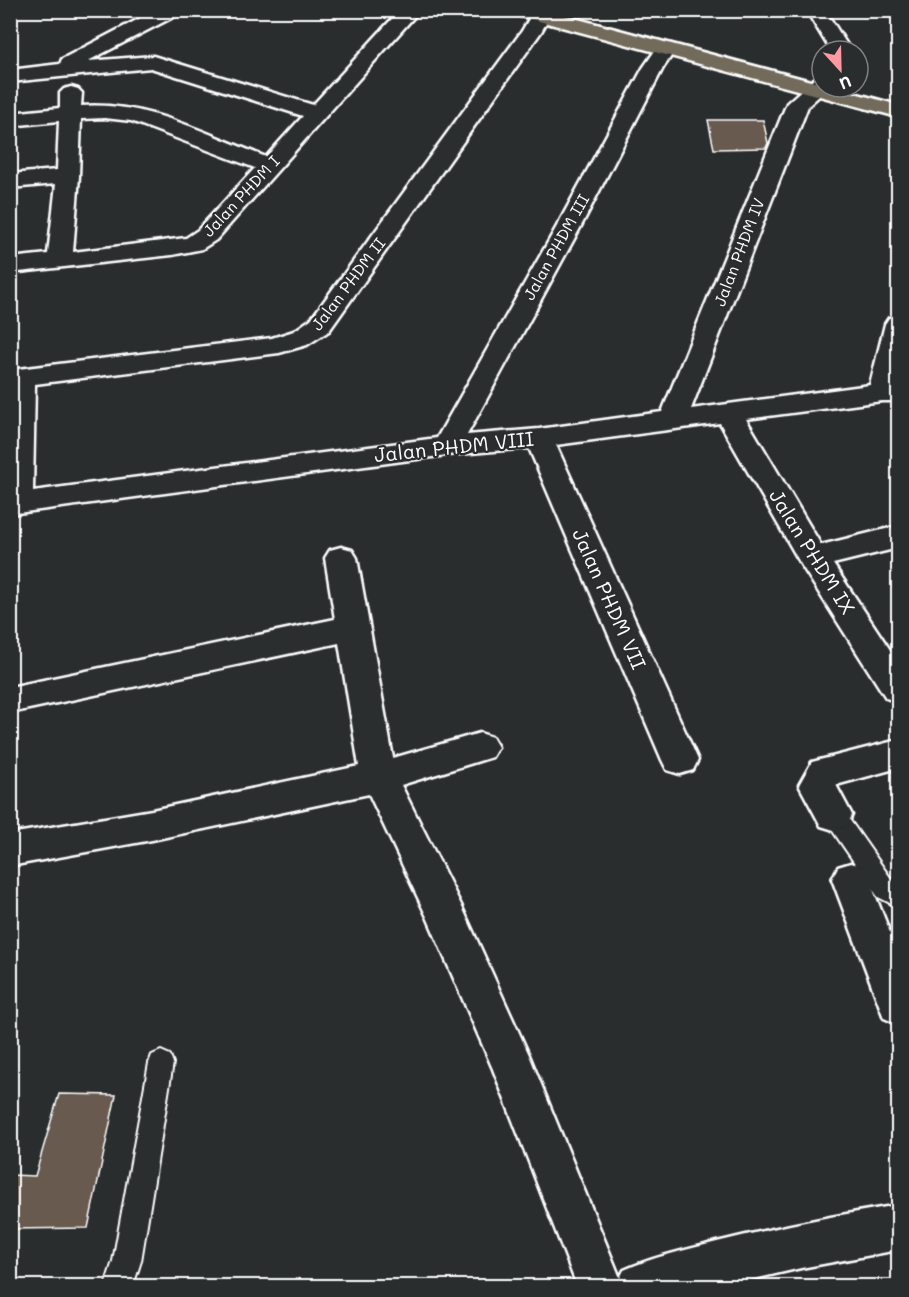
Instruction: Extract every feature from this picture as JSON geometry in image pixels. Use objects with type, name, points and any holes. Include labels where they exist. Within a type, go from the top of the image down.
[{"type":"highway","points":[[575,11],[810,79]]},
{"type":"highway","points":[[530,13],[666,49],[810,80]]},
{"type":"highway","points":[[870,87],[898,94]]},
{"type":"highway","points":[[865,99],[898,111]]},
{"type":"street","points":[[62,71],[172,10]]},
{"type":"street","name":"Jalan PHDM I","points":[[10,266],[193,244],[207,235],[411,10]]},
{"type":"street","points":[[815,10],[833,39]]},
{"type":"street","name":"Jalan PHDM II","points":[[16,378],[272,346],[291,342],[312,333],[320,326],[531,32],[530,13]]},
{"type":"street","name":"Jalan PHDM III","points":[[447,446],[492,361],[568,228],[653,68],[666,49]]},
{"type":"street","points":[[10,76],[153,62],[316,113]]},
{"type":"street","points":[[60,261],[68,176],[70,114],[62,71]]},
{"type":"street","name":"Jalan PHDM IV","points":[[673,419],[798,103],[810,91]]},
{"type":"street","points":[[10,120],[107,111],[136,115],[269,166]]},
{"type":"street","points":[[10,181],[68,176]]},
{"type":"street","points":[[890,392],[898,324]]},
{"type":"street","points":[[14,503],[16,378]]},
{"type":"street","name":"Jalan PHDM VIII","points":[[14,503],[447,446],[538,438],[890,392]]},
{"type":"street","name":"Jalan PHDM IX","points":[[728,413],[813,558],[898,689]]},
{"type":"street","name":"Jalan PHDM VII","points":[[538,438],[680,760]]},
{"type":"street","points":[[813,558],[898,537]]},
{"type":"street","points":[[341,558],[379,777],[447,917],[514,1069],[600,1287]]},
{"type":"street","points":[[10,700],[353,628]]},
{"type":"street","points":[[10,850],[152,825],[379,777],[480,747]]},
{"type":"street","points":[[834,815],[817,785],[825,772],[898,754]]},
{"type":"street","points":[[851,879],[898,1005]]},
{"type":"street","points":[[640,1287],[727,1261],[860,1233],[898,1228]]},
{"type":"lane","points":[[834,815],[886,890],[898,897]]},
{"type":"lane","points":[[120,1287],[127,1261],[161,1063]]},
{"type":"building","points":[[708,120],[763,120],[768,143],[766,148],[714,149]]},
{"type":"building","points":[[59,1094],[116,1095],[88,1228],[10,1229],[10,1175],[35,1176]]}]
